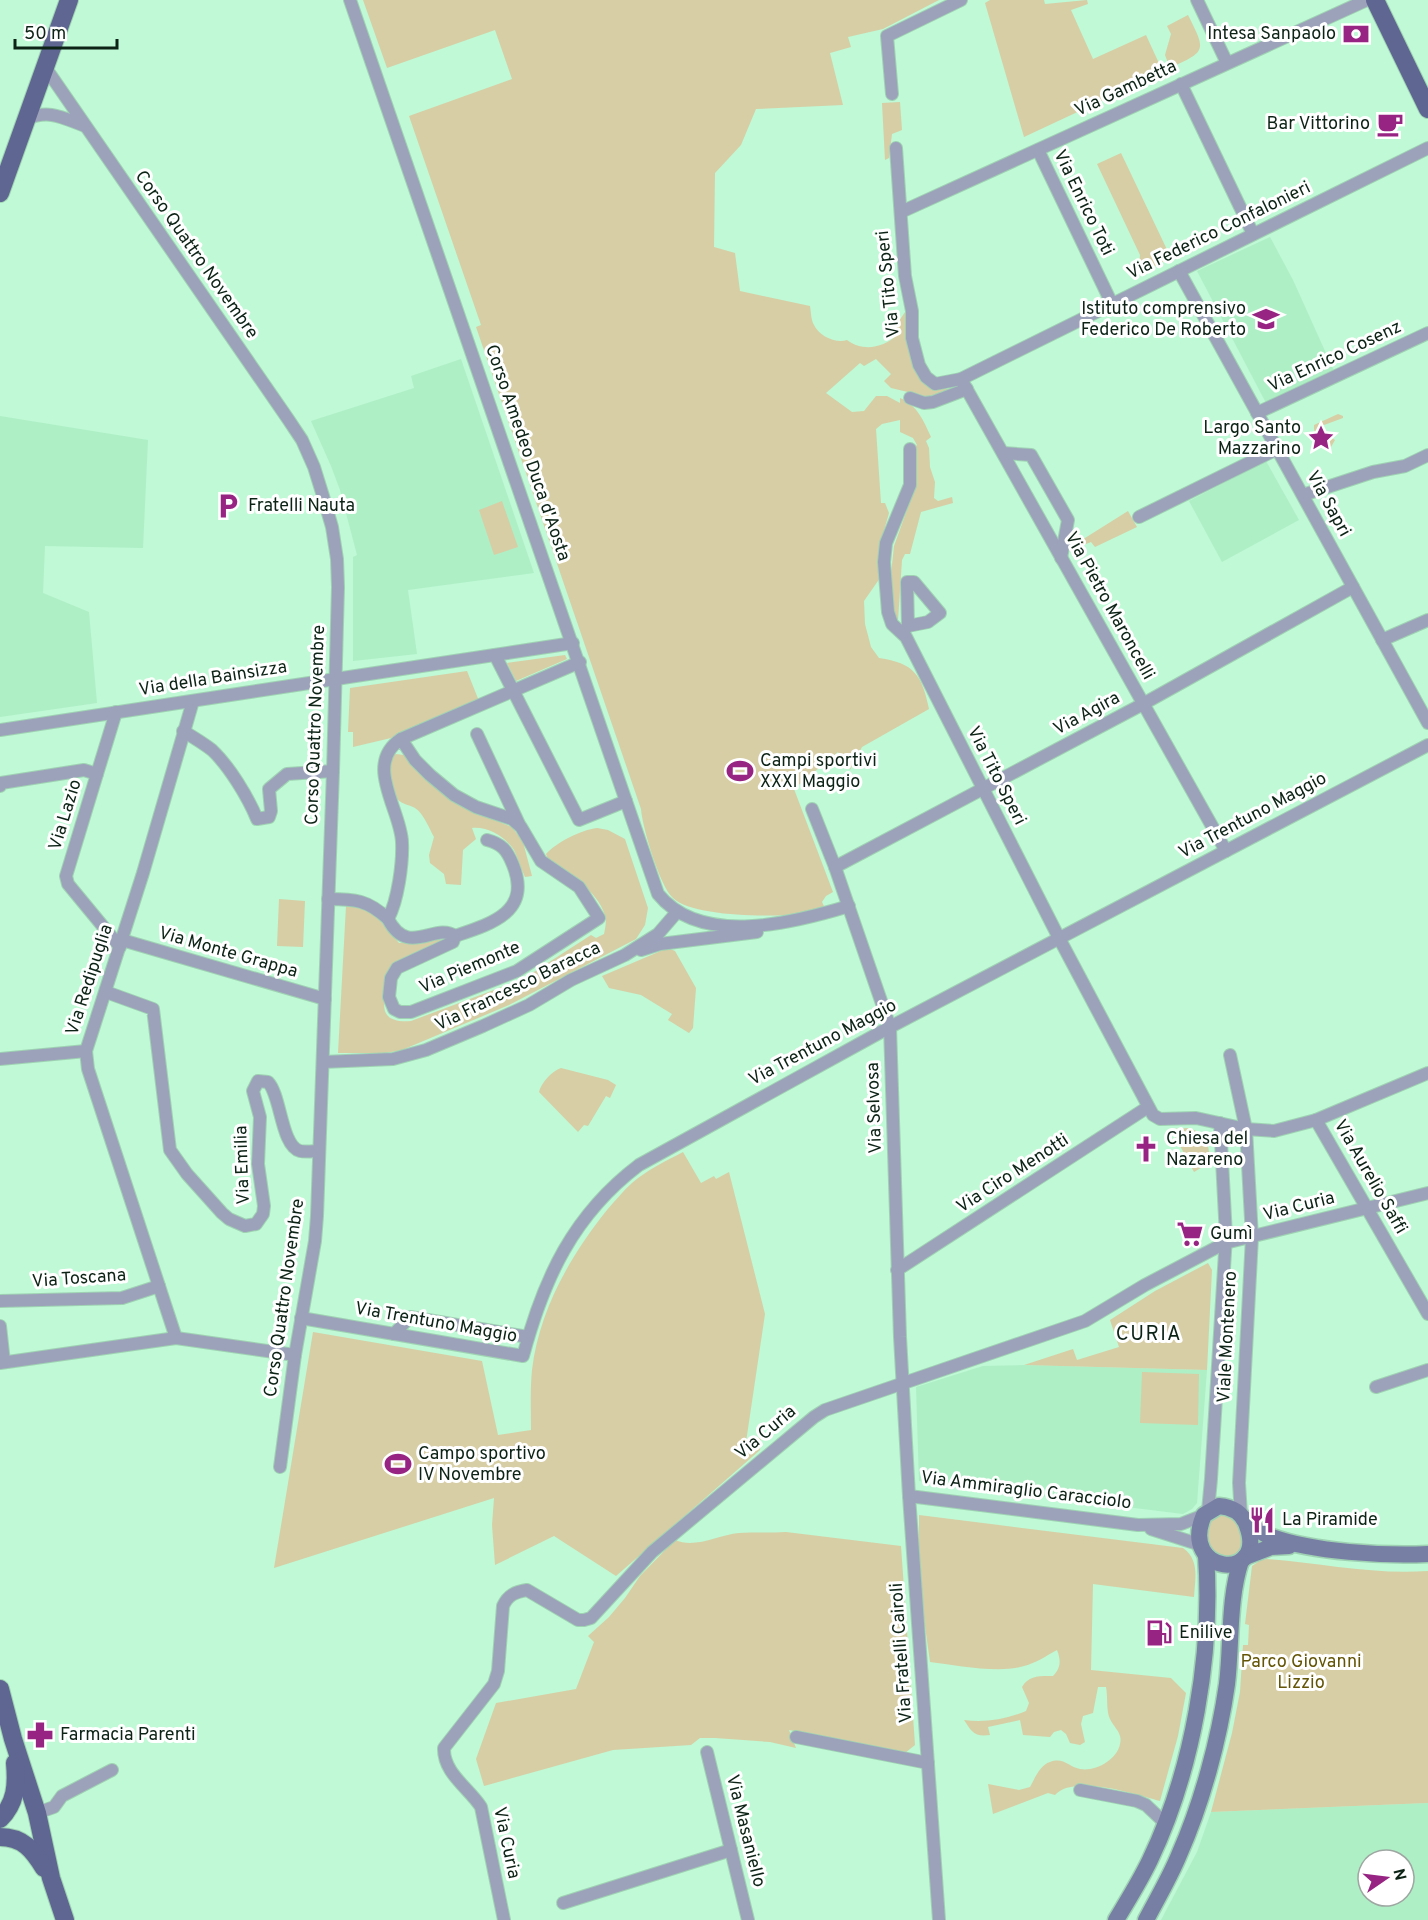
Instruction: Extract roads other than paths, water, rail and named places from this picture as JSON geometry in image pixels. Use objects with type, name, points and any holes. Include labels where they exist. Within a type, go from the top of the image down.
[{"type":"main road","points":[[0,193],[69,0]]},
{"type":"main road","points":[[1375,0],[1428,109]]},
{"type":"main road","points":[[1116,1920],[1150,1860],[1165,1823],[1185,1765],[1197,1713],[1204,1653],[1203,1550],[1199,1527],[1206,1513],[1219,1506],[1232,1508],[1256,1529],[1271,1537],[1302,1545],[1373,1553],[1428,1554]]},
{"type":"main road","points":[[1146,1920],[1180,1854],[1209,1769],[1222,1717],[1235,1586],[1250,1537],[1243,1518]]},
{"type":"main road","points":[[1203,1550],[1212,1561],[1224,1566],[1236,1564],[1271,1547],[1302,1545]]},
{"type":"main road","points":[[0,1689],[37,1813],[51,1878],[64,1920]]},
{"type":"main road","points":[[0,1819],[10,1806],[16,1788],[13,1738]]},
{"type":"main road","points":[[0,1837],[18,1839],[31,1847],[51,1878]]},
{"type":"street","name":"Corso Amedeo Duca d'Aosta","points":[[350,0],[580,662],[658,894],[677,912]]},
{"type":"street","points":[[892,94],[887,36],[961,0]]},
{"type":"street","points":[[1197,0],[1227,63]]},
{"type":"street","name":"Via Gambetta","points":[[901,212],[1367,0]]},
{"type":"street","name":"Corso Quattro Novembre","points":[[45,67],[282,409],[306,449],[332,527],[337,559],[336,679],[315,1241],[295,1355],[280,1467]]},
{"type":"street","points":[[1181,84],[1253,234]]},
{"type":"street","points":[[27,119],[45,113],[57,115],[85,126]]},
{"type":"street","name":"Via Tito Speri","points":[[896,148],[905,276],[912,311],[912,338],[915,353],[930,381],[935,384],[964,384]]},
{"type":"street","name":"Via Federico Confalonieri","points":[[910,398],[924,403],[933,402],[1112,304],[1428,148]]},
{"type":"street","name":"Via Enrico Toti","points":[[1038,150],[1112,304]]},
{"type":"street","name":"Via Sapri","points":[[1179,271],[1428,723]]},
{"type":"street","name":"Via Enrico Cosenz","points":[[1257,414],[1428,333]]},
{"type":"street","name":"Via Pietro Maroncelli","points":[[964,384],[1226,851]]},
{"type":"street","name":"Via Tito Speri","points":[[910,449],[910,485],[886,543],[884,562],[888,612],[892,624],[906,629],[983,790],[1148,1107]]},
{"type":"street","points":[[1139,517],[1277,449]]},
{"type":"street","points":[[1003,453],[1031,455],[1068,520],[1061,558]]},
{"type":"street","points":[[1303,495],[1373,472],[1405,466],[1428,455]]},
{"type":"street","name":"Via Agira","points":[[835,867],[1143,704],[1353,587]]},
{"type":"street","points":[[1382,640],[1428,620]]},
{"type":"street","name":"Via della Bainsizza","points":[[0,730],[573,643]]},
{"type":"street","points":[[495,655],[579,820],[626,801]]},
{"type":"street","points":[[388,919],[394,908],[396,897],[402,840],[390,802],[385,769],[389,749],[401,739],[580,662]]},
{"type":"street","name":"Via Redipuglia","points":[[176,1338],[88,1069],[86,1051],[143,873],[193,701]]},
{"type":"street","points":[[97,774],[116,712]]},
{"type":"street","points":[[183,731],[212,750],[251,805],[257,819],[269,817],[271,811],[269,789],[287,774],[333,771]]},
{"type":"street","points":[[477,734],[521,827]]},
{"type":"street","points":[[401,739],[415,760],[454,795],[476,807],[513,819],[521,827]]},
{"type":"street","name":"Via Trentuno Maggio","points":[[301,1318],[523,1356],[538,1303],[557,1260],[578,1227],[604,1196],[621,1178],[639,1165],[1059,938],[1428,745]]},
{"type":"street","name":"Via Lazio","points":[[0,786],[1,783],[84,770],[97,774],[66,876],[68,884],[121,944]]},
{"type":"street","name":"Via Selvosa","points":[[812,809],[849,906],[890,1028],[897,1270],[903,1383]]},
{"type":"street","name":"Via Piemonte","points":[[455,936],[453,942],[397,968],[391,978],[389,997],[394,1009],[400,1012],[411,1012],[517,970],[599,918],[579,887],[542,861],[521,827]]},
{"type":"street","points":[[328,899],[354,900],[372,904],[404,937],[449,933],[455,936],[496,920],[514,903],[518,895],[515,869],[509,856],[498,843],[487,840]]},
{"type":"street","points":[[625,955],[660,944],[766,931],[849,906]]},
{"type":"street","points":[[677,912],[697,920],[745,926],[789,923]]},
{"type":"street","name":"Via Francesco Baracca","points":[[323,1062],[393,1059],[426,1050],[530,1005],[571,980],[625,955],[658,934],[677,912]]},
{"type":"street","name":"Via Monte Grappa","points":[[121,944],[325,999]]},
{"type":"street","name":"Via Emilia","points":[[106,992],[153,1009],[170,1150],[187,1174],[229,1219],[245,1226],[256,1224],[263,1214],[258,1164],[260,1117],[253,1091],[258,1081],[268,1082],[274,1091],[282,1122],[294,1148],[299,1151],[319,1151]]},
{"type":"street","points":[[0,1059],[86,1051]]},
{"type":"street","name":"Viale Montenero","points":[[1230,1055],[1246,1129],[1252,1237],[1239,1483],[1243,1518]]},
{"type":"street","points":[[1148,1107],[1160,1119],[1196,1118],[1246,1129],[1274,1131],[1316,1119],[1428,1073]]},
{"type":"street","name":"Via Ciro Menotti","points":[[897,1270],[1148,1107]]},
{"type":"street","name":"Via Aurelio Saffi","points":[[1316,1119],[1428,1314]]},
{"type":"street","name":"Viale Montenero","points":[[1206,1513],[1225,1243],[1220,1123]]},
{"type":"street","name":"Via Curia","points":[[504,1920],[481,1807],[474,1795],[448,1768],[444,1758],[444,1748],[494,1684],[498,1671],[502,1606],[506,1599],[513,1594],[527,1590],[578,1620],[591,1618],[652,1552],[825,1410],[1085,1321],[1145,1285],[1225,1243],[1428,1193]]},
{"type":"street","name":"Via Toscana","points":[[0,1301],[122,1298],[159,1286]]},
{"type":"street","points":[[394,1334],[410,1317],[528,1337]]},
{"type":"street","points":[[0,1326],[2,1362],[176,1338],[295,1355]]},
{"type":"street","points":[[1376,1387],[1428,1370]]},
{"type":"street","name":"Via Fratelli Cairoli","points":[[903,1383],[939,1920]]},
{"type":"street","name":"Via Ammiraglio Caracciolo","points":[[909,1496],[1138,1525]]},
{"type":"street","points":[[1138,1525],[1187,1523],[1206,1513]]},
{"type":"street","points":[[1138,1525],[1203,1550]]},
{"type":"street","points":[[796,1737],[928,1763]]},
{"type":"street","name":"Via Masaniello","points":[[706,1752],[748,1920]]},
{"type":"street","points":[[37,1813],[54,1806],[62,1796],[112,1770]]},
{"type":"street","points":[[1080,1790],[1137,1801],[1146,1805],[1165,1823]]},
{"type":"street","points":[[563,1903],[731,1850]]},
{"type":"place","name":"Intesa Sanpaolo","points":[[1356,34]]},
{"type":"place","name":"Bar Vittorino","points":[[1390,124]]},
{"type":"place","name":"Istituto comprensivo Federico De Roberto","points":[[1266,319]]},
{"type":"place","name":"Largo Santo Mazzarino","points":[[1321,438]]},
{"type":"place","name":"Fratelli Nauta","points":[[228,506]]},
{"type":"place","name":"Campi sportivi XXXI Maggio","points":[[740,771]]},
{"type":"place","name":"Chiesa del Nazareno","points":[[1146,1149]]},
{"type":"place","name":"Gumì","points":[[1190,1234]]},
{"type":"place","name":"Campo sportivo IV Novembre","points":[[398,1464]]},
{"type":"place","name":"La Piramide","points":[[1262,1520]]},
{"type":"place","name":"Enilive","points":[[1159,1633]]},
{"type":"place","name":"Farmacia Parenti","points":[[40,1735]]},
{"type":"district","name":"CURIA","points":[[1149,1335]]},
{"type":"park label","name":"Parco Giovanni Lizzio","points":[[1301,1672]]}]
